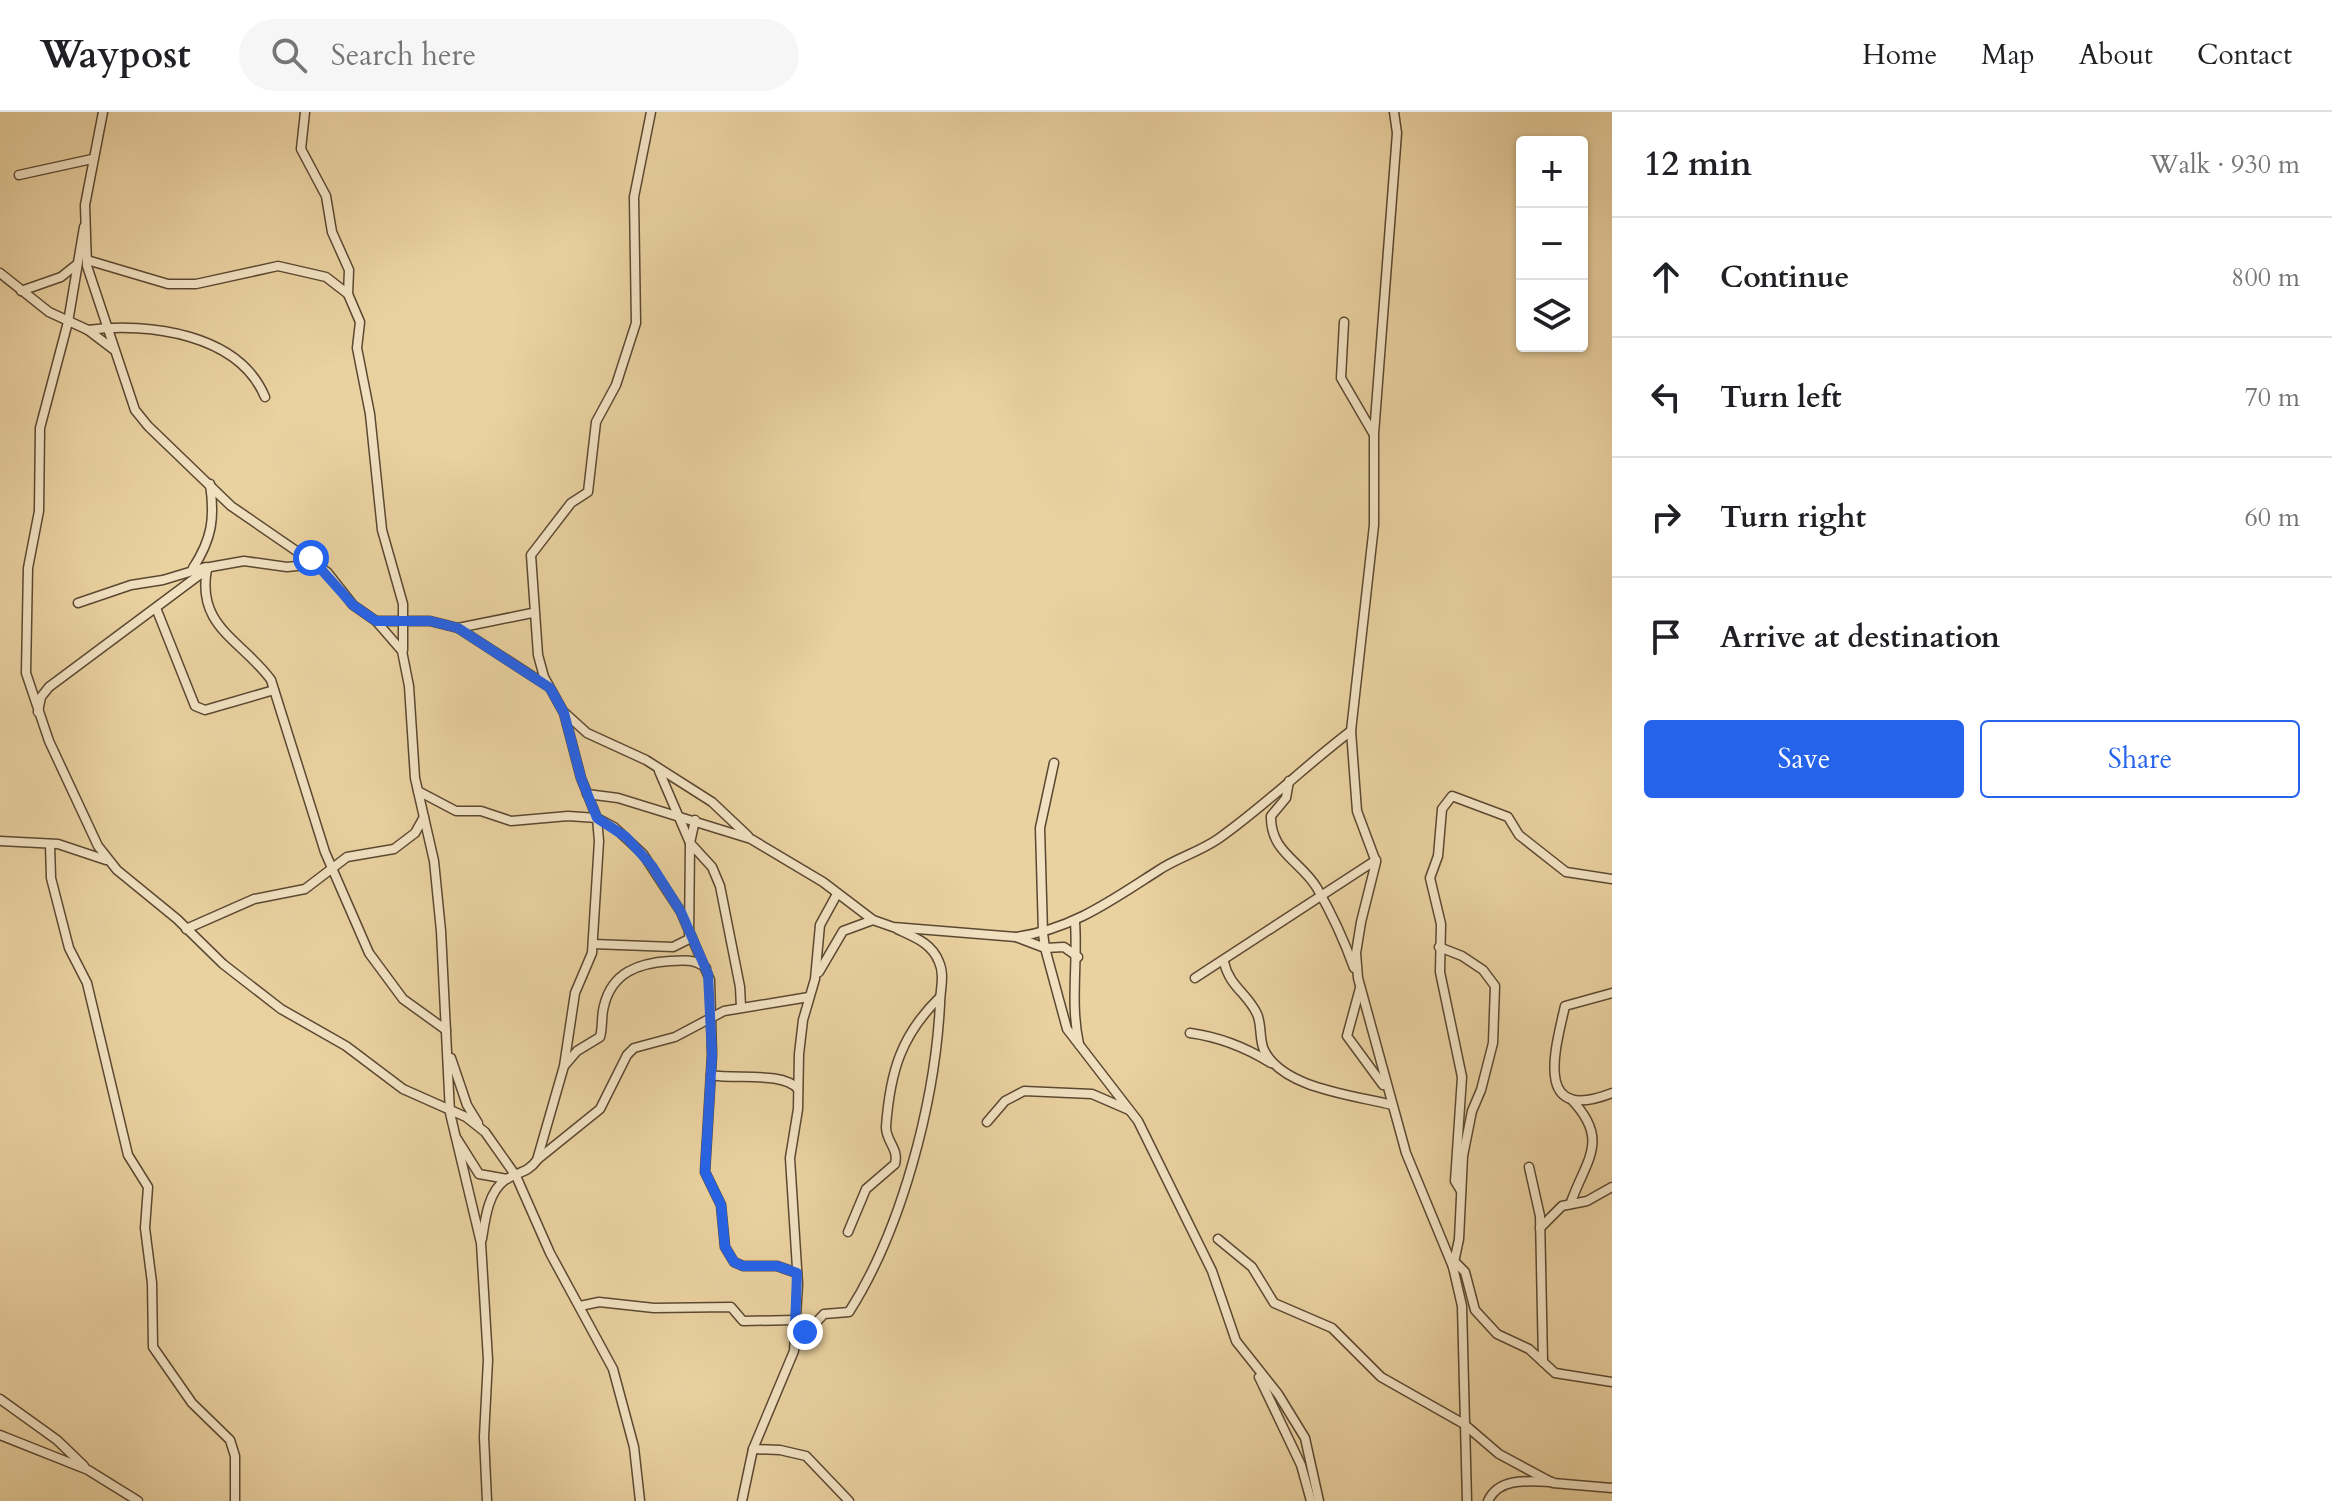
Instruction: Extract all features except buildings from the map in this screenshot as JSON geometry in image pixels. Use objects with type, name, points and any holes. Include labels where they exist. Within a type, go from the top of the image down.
[{"type":"street","points":[[103,112],[92,159],[68,322],[40,428],[39,511],[28,568],[26,673],[38,713],[107,860],[230,970],[298,1021],[346,1046],[403,1089],[450,1113],[466,1117],[482,1130]]},
{"type":"street","points":[[305,112],[301,149],[326,196],[332,232],[349,270],[348,294],[360,322],[357,348],[370,414],[379,510],[403,604],[402,651],[409,686],[418,791],[438,894],[450,1113],[481,1243],[488,1360],[484,1437],[487,1501]]},
{"type":"street","points":[[537,1160],[564,1066],[572,1006],[593,944],[599,872],[597,818],[564,713],[550,688],[538,655],[532,613],[531,555],[571,503],[588,492],[596,422],[616,385],[636,323],[634,197],[651,112]]},
{"type":"street","points":[[1394,112],[1397,133],[1374,434],[1374,525],[1351,731],[1357,811],[1376,860],[1356,953],[1359,982],[1406,1153],[1454,1265],[1462,1306],[1467,1501]]},
{"type":"street","points":[[19,175],[92,159]]},
{"type":"street","points":[[84,227],[87,260],[106,328],[140,418],[247,518],[316,564],[362,613],[376,621],[402,651]]},
{"type":"street","points":[[87,260],[168,284],[196,284],[278,266],[326,277],[348,294]]},
{"type":"street","points":[[21,291],[61,277],[76,265]]},
{"type":"street","points":[[0,273],[21,291],[68,322],[88,330],[116,352]]},
{"type":"street","points":[[1344,322],[1341,378],[1374,434]]},
{"type":"street","points":[[88,330],[106,328],[169,332],[208,344],[243,362],[254,373],[265,397]]},
{"type":"street","points":[[193,568],[212,535],[214,510],[210,483]]},
{"type":"street","points":[[38,713],[41,697],[49,687],[209,568],[229,561],[287,567],[316,564]]},
{"type":"street","points":[[78,603],[131,585],[167,579],[193,568],[209,568]]},
{"type":"street","points":[[209,568],[203,587],[208,609],[225,634],[260,664],[274,690],[331,866],[369,953],[403,999],[446,1030]]},
{"type":"street","points":[[156,608],[195,706],[205,710],[274,690]]},
{"type":"street","points":[[458,628],[532,613]]},
{"type":"street","points":[[376,621],[430,621],[458,628],[550,688]]},
{"type":"street","points":[[564,713],[587,733],[636,754],[712,802],[751,839],[873,920],[923,941],[936,955],[942,973],[937,1052],[912,1163],[885,1243],[849,1312],[824,1314],[808,1331],[795,1324],[743,1321],[733,1308],[726,1307],[654,1308],[599,1302],[580,1306]]},
{"type":"street","points":[[893,927],[1016,937],[1043,933],[1075,922],[1112,903],[1162,868],[1190,857],[1211,843],[1351,731]]},
{"type":"street","points":[[1054,763],[1040,828],[1043,933],[1060,1016],[1081,1049],[1133,1112],[1212,1271],[1236,1341],[1255,1369],[1278,1394],[1305,1438],[1319,1501]]},
{"type":"street","points":[[659,771],[690,843],[712,867],[720,886],[740,987],[741,1007]]},
{"type":"street","points":[[1289,780],[1286,798],[1271,816],[1274,839],[1311,879],[1321,896],[1359,982],[1347,1036],[1388,1092]]},
{"type":"street","points":[[418,791],[456,811],[481,811],[511,821],[568,816],[597,818],[614,827],[643,854],[692,934],[710,985],[711,1075],[705,1172],[721,1205],[725,1247],[734,1262],[743,1266],[777,1266],[797,1273]]},
{"type":"street","points":[[587,794],[618,798],[751,839]]},
{"type":"street","points":[[1461,1191],[1455,1181],[1462,1077],[1446,1004],[1439,947],[1441,924],[1431,875],[1438,856],[1442,809],[1452,796],[1508,817],[1519,835],[1566,872],[1612,879]]},
{"type":"street","points":[[186,929],[254,899],[305,889],[331,866],[347,857],[394,849],[415,833],[425,817]]},
{"type":"street","points":[[593,944],[673,947],[686,942],[692,934],[690,843],[695,820]]},
{"type":"street","points":[[0,841],[50,844],[107,860]]},
{"type":"street","points":[[50,844],[53,886],[69,948],[87,983],[128,1155],[148,1187],[145,1228],[152,1283],[153,1347],[192,1403],[230,1440],[235,1456],[235,1501]]},
{"type":"street","points":[[1195,978],[1224,962],[1228,956],[1376,860]]},
{"type":"street","points":[[815,979],[820,925],[837,894]]},
{"type":"street","points":[[742,1501],[753,1449],[791,1362],[797,1273],[790,1158],[799,1089],[801,1036],[809,997],[815,979],[843,931],[873,920]]},
{"type":"street","points":[[1075,922],[1078,957],[1074,1015],[1081,1049]]},
{"type":"street","points":[[1016,937],[1045,948],[1064,947],[1078,957]]},
{"type":"street","points":[[1439,947],[1462,956],[1495,983],[1493,1043],[1467,1128],[1454,1265]]},
{"type":"street","points":[[564,1066],[577,1051],[600,1037],[604,1003],[625,971],[648,963],[688,960],[706,969]]},
{"type":"street","points":[[1224,962],[1234,987],[1257,1014],[1260,1038],[1276,1066]]},
{"type":"street","points":[[1589,1119],[1556,1086],[1552,1077],[1554,1048],[1565,1006],[1612,993]]},
{"type":"street","points":[[848,1232],[866,1189],[895,1164],[896,1151],[886,1136],[886,1127],[896,1066],[915,1021],[940,996]]},
{"type":"street","points":[[454,1133],[479,1174],[512,1177],[528,1170],[600,1109],[630,1051],[683,1033],[709,1016],[741,1007],[809,997]]},
{"type":"street","points":[[1190,1033],[1214,1036],[1238,1046],[1298,1081],[1392,1105]]},
{"type":"street","points":[[448,1048],[467,1105],[512,1177],[613,1369],[634,1447],[640,1501]]},
{"type":"street","points":[[711,1075],[744,1080],[783,1078],[799,1089]]},
{"type":"street","points":[[987,1122],[1005,1101],[1024,1091],[1092,1094],[1133,1112]]},
{"type":"street","points":[[1570,1099],[1601,1097],[1612,1093]]},
{"type":"street","points":[[1540,1228],[1571,1202],[1587,1169],[1592,1146],[1589,1119],[1601,1097]]},
{"type":"street","points":[[1529,1167],[1540,1228],[1543,1363]]},
{"type":"street","points":[[481,1243],[487,1210],[512,1177]]},
{"type":"street","points":[[1571,1202],[1587,1201],[1612,1187]]},
{"type":"street","points":[[1218,1239],[1252,1267],[1274,1303],[1332,1328],[1381,1377],[1464,1424],[1499,1454],[1553,1483]]},
{"type":"street","points":[[1454,1265],[1465,1272],[1475,1310],[1497,1334],[1529,1349],[1555,1373],[1612,1382]]},
{"type":"street","points":[[1255,1369],[1301,1465],[1311,1501]]},
{"type":"street","points":[[0,1399],[57,1440],[88,1470]]},
{"type":"street","points":[[0,1435],[88,1470],[138,1501]]},
{"type":"street","points":[[753,1449],[780,1450],[806,1456],[849,1501]]},
{"type":"street","points":[[1488,1501],[1499,1486],[1516,1482],[1612,1488]]},
{"type":"route","points":[[311,558],[327,572],[353,605],[376,621],[430,621],[458,628],[550,688],[564,713],[581,778],[597,818],[626,837],[652,866],[681,912],[708,974],[707,1003],[712,1055],[705,1172],[723,1211],[723,1242],[734,1262],[743,1266],[777,1266],[797,1273],[795,1328],[805,1332]]}]
